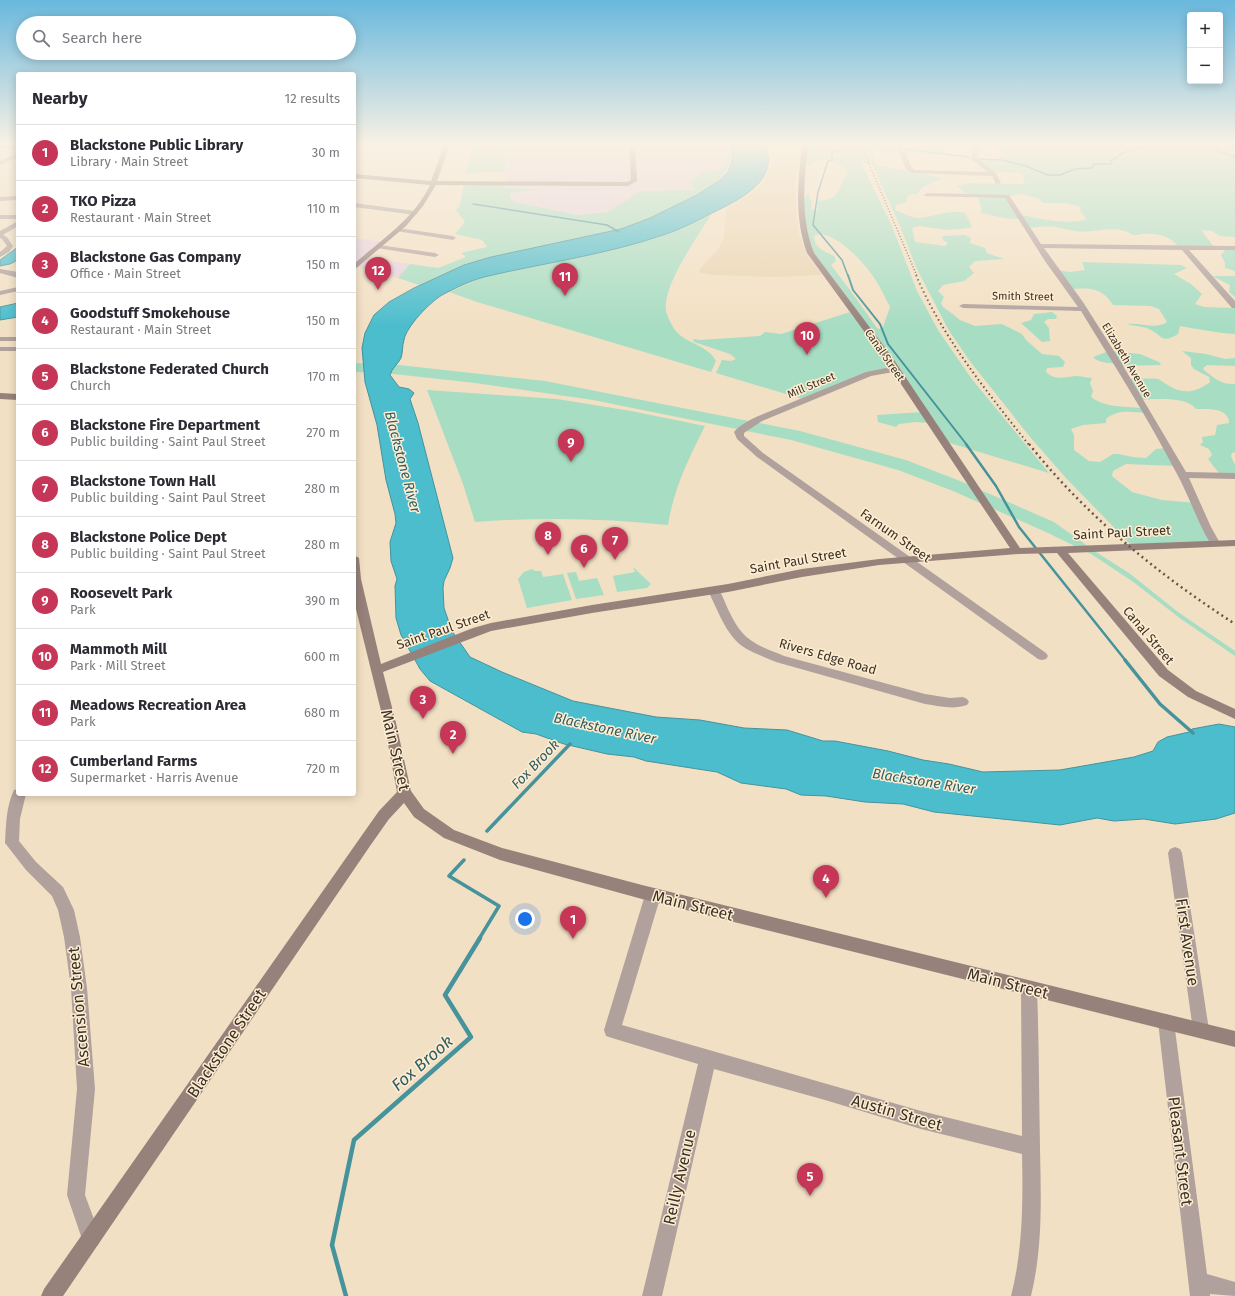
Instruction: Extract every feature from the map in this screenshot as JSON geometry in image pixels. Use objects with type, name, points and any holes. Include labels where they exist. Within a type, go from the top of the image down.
[{"type":"main road","points":[[356,266],[398,230],[420,205]]},
{"type":"main road","name":"Canal Street","points":[[801,205],[807,246],[813,257],[896,369],[1017,551]]},
{"type":"main road","points":[[0,396],[16,397]]},
{"type":"main road","name":"Saint Paul Street","points":[[377,670],[477,631],[526,620],[714,591],[802,573],[907,560],[1017,551],[1235,543]]},
{"type":"main road","name":"Canal Street","points":[[1060,550],[1168,678],[1195,697],[1235,714]]},
{"type":"main road","name":"Main Street","points":[[356,585],[371,652],[390,723],[404,793],[419,813],[449,834],[482,849],[653,895],[1235,1039]]},
{"type":"main road","name":"Blackstone Street","points":[[51,1296],[365,842],[384,815],[404,793]]},
{"type":"street","points":[[358,205],[415,213]]},
{"type":"street","name":"Elizabeth Avenue","points":[[1012,205],[1041,246],[1049,261],[1083,308],[1115,359],[1184,475],[1206,527],[1216,544]]},
{"type":"street","points":[[0,217],[16,217]]},
{"type":"street","points":[[0,255],[7,251],[10,246],[8,241],[0,235],[16,224]]},
{"type":"street","points":[[398,230],[453,238]]},
{"type":"street","points":[[1041,246],[1235,248]]},
{"type":"street","points":[[379,247],[435,255]]},
{"type":"street","points":[[1184,248],[1235,306]]},
{"type":"street","points":[[0,271],[16,275]]},
{"type":"street","points":[[0,293],[16,289]]},
{"type":"street","name":"Smith Street","points":[[963,306],[1083,308]]},
{"type":"street","points":[[0,339],[16,339]]},
{"type":"street","points":[[0,349],[16,349]]},
{"type":"street","name":"Mill Street","points":[[739,432],[749,424],[759,419],[858,378],[876,372],[896,369]]},
{"type":"street","name":"Farnum Street","points":[[739,432],[740,437],[746,444],[760,456],[1042,656]]},
{"type":"street","points":[[1184,475],[1235,476]]},
{"type":"street","name":"Rivers Edge Road","points":[[714,591],[735,631],[746,643],[762,651],[780,659],[924,700],[938,703],[963,702]]},
{"type":"street","name":"Ascension Street","points":[[19,796],[13,819],[12,843],[31,866],[58,892],[66,910],[72,937],[79,988],[86,1089],[76,1195],[91,1238]]},
{"type":"street","name":"First Avenue","points":[[1175,853],[1201,1030]]},
{"type":"street","name":"Austin Street","points":[[653,895],[612,1030],[921,1120],[1031,1147]]},
{"type":"street","points":[[1021,1296],[1030,1253],[1033,1225],[1029,989]]},
{"type":"street","name":"Pleasant Street","points":[[1166,1022],[1174,1102],[1199,1289]]},
{"type":"street","name":"Reilly Avenue","points":[[652,1296],[708,1059]]},
{"type":"street","points":[[1199,1289],[1235,1292]]},
{"type":"shaded area","points":[[531,205],[618,205],[608,212],[578,215]]},
{"type":"shaded area","points":[[731,205],[796,205],[798,231],[807,255],[822,275],[774,277],[714,275],[701,273],[699,270],[719,248],[724,238],[726,211]]},
{"type":"shaded area","points":[[356,238],[385,242],[367,258],[410,264],[398,278],[356,267]]},
{"type":"green space","points":[[460,205],[531,205],[578,215],[608,212],[618,205],[675,205],[650,218],[621,229],[473,262],[419,285],[398,278],[410,264],[438,268],[466,257],[461,253],[487,247],[482,240],[455,234],[465,222],[456,210]]},
{"type":"green space","points":[[803,205],[811,205],[811,209],[818,211],[817,205],[882,205],[892,226],[917,291],[938,330],[971,378],[1049,473],[943,441],[931,423],[915,422],[899,424],[896,427],[878,422],[877,415],[922,412],[897,371],[883,371],[806,400],[716,373],[722,360],[731,361],[736,359],[730,354],[694,342],[693,339],[700,340],[760,336],[765,332],[781,334],[850,312],[854,318],[860,318],[808,246]],"holes":[[[818,234],[834,238],[858,258],[877,282],[890,307],[883,327],[879,329],[877,328],[831,265],[836,261],[834,256],[820,249],[816,244],[814,236]]]},
{"type":"green space","points":[[891,205],[896,205],[895,210],[918,218],[952,212],[965,213],[972,226],[970,228],[947,230],[919,226],[912,228],[915,242],[945,246],[948,243],[943,240],[942,236],[965,235],[971,238],[970,243],[985,248],[987,253],[1004,259],[975,261],[969,267],[974,273],[964,281],[943,285],[938,291],[944,297],[941,303],[943,307],[960,320],[975,326],[1002,324],[1022,334],[1026,340],[1042,354],[1059,356],[1065,362],[1063,367],[1047,368],[1046,372],[1053,377],[1064,378],[1076,376],[1092,378],[1090,383],[1093,391],[1091,397],[1097,401],[1115,406],[1141,408],[1145,413],[1120,412],[1106,419],[1106,423],[1083,425],[1071,429],[1074,435],[1074,450],[1089,461],[1100,462],[1113,454],[1146,458],[1156,449],[1167,448],[1177,466],[1126,464],[1113,471],[1112,476],[1132,492],[1162,500],[1196,503],[1215,541],[1133,547],[1065,477],[1031,438],[969,360],[948,329],[917,269]]},
{"type":"green space","points":[[980,205],[1012,205],[1018,214],[1062,222],[1071,222],[1086,219],[1080,210],[1081,207],[1075,205],[1235,205],[1235,237],[1220,236],[1212,231],[1201,230],[1214,247],[1178,246],[1171,239],[1157,234],[1134,235],[1112,229],[1082,232],[1059,227],[1028,228],[1020,219],[1003,218],[982,213],[980,211],[982,210]]},
{"type":"green space","points":[[711,215],[675,275],[666,301],[666,311],[672,326],[680,335],[708,351],[716,361],[711,372],[477,302],[449,292],[486,276],[691,223]]},
{"type":"green space","points":[[1226,249],[1235,249],[1235,271],[1225,268],[1225,263],[1221,255]]},
{"type":"green space","points":[[1082,262],[1181,265],[1187,268],[1174,274],[1191,284],[1202,294],[1195,304],[1204,307],[1235,308],[1235,334],[1180,326],[1178,334],[1168,339],[1164,339],[1147,328],[1127,324],[1153,326],[1167,322],[1159,309],[1150,306],[1113,305],[1109,299],[1100,292],[1089,289],[1069,289],[1056,270],[1070,272],[1085,270]]},
{"type":"green space","points":[[1212,276],[1235,276],[1235,297],[1229,292],[1230,285]]},
{"type":"green space","points":[[1052,312],[1057,316],[1056,319],[1048,319],[1044,322],[1049,328],[1050,341],[1042,342],[1021,323],[1031,320],[1034,314]]},
{"type":"green space","points":[[1109,351],[1140,354],[1159,362],[1161,365],[1120,366],[1099,361],[1093,357]]},
{"type":"green space","points":[[1182,351],[1206,354],[1225,359],[1235,358],[1235,366],[1207,365],[1203,368],[1211,376],[1218,380],[1235,384],[1235,452],[1232,453],[1231,456],[1235,465],[1235,476],[1221,476],[1208,459],[1212,455],[1209,449],[1200,445],[1203,442],[1202,437],[1215,435],[1217,425],[1229,423],[1225,414],[1217,410],[1196,409],[1186,402],[1178,400],[1140,400],[1127,379],[1158,379],[1169,386],[1182,391],[1196,390],[1210,382],[1209,377],[1194,369],[1191,365],[1191,358]]},
{"type":"green space","points":[[356,363],[399,365],[545,381],[800,431],[906,460],[960,481],[1054,522],[1129,573],[1178,612],[1235,651],[1235,656],[1181,619],[1132,581],[1091,554],[1048,533],[953,491],[898,470],[791,440],[593,400],[475,383],[385,373],[356,372]]},
{"type":"green space","points":[[427,390],[557,399],[631,411],[705,426],[687,463],[678,486],[668,525],[572,519],[523,519],[475,522],[463,484]]},
{"type":"green space","points":[[633,567],[651,584],[647,588],[617,592],[613,576],[635,572]]},
{"type":"green space","points":[[532,569],[535,571],[541,571],[543,577],[563,574],[572,600],[527,608],[518,579],[524,572]]},
{"type":"green space","points":[[576,572],[579,581],[597,578],[604,595],[576,599],[567,573]]},
{"type":"water","name":"Blackstone River","points":[[676,205],[727,205],[670,233],[641,242],[484,277],[457,287],[437,298],[419,315],[409,328],[403,342],[401,358],[390,375],[399,387],[409,389],[414,393],[410,399],[418,423],[453,558],[444,581],[444,608],[452,631],[470,657],[502,672],[573,701],[656,717],[700,720],[744,728],[787,730],[823,741],[835,741],[888,751],[923,760],[983,772],[1060,770],[1134,757],[1153,751],[1158,742],[1167,737],[1189,732],[1192,729],[1219,724],[1235,727],[1235,813],[1216,819],[1175,824],[1144,819],[1114,821],[1097,818],[1060,825],[934,812],[903,804],[865,802],[826,796],[801,795],[786,789],[741,783],[717,772],[646,761],[634,757],[607,754],[564,744],[536,734],[522,732],[430,681],[420,669],[401,635],[396,618],[395,586],[397,579],[391,561],[390,542],[396,523],[386,480],[377,425],[365,382],[362,348],[365,333],[374,315],[389,302],[414,288],[464,265],[491,257],[621,229],[650,218]]},
{"type":"water","points":[[16,248],[16,261],[0,266],[0,260]]},
{"type":"water","points":[[16,303],[16,317],[0,320],[0,307]]},
{"type":"waterway","points":[[482,205],[607,225],[619,232]]},
{"type":"waterway","points":[[816,205],[813,225],[842,260],[848,276]]},
{"type":"waterway","points":[[848,275],[853,290],[880,324],[888,344],[967,445]]},
{"type":"waterway","points":[[966,444],[996,486],[1019,527],[1126,661]]},
{"type":"waterway","points":[[1125,660],[1160,704],[1193,733]]},
{"type":"waterway","name":"Fox Brook","points":[[487,831],[570,744]]},
{"type":"waterway","name":"Fox Brook","points":[[464,860],[449,876],[499,906],[479,939]]},
{"type":"waterway","name":"Fox Brook","points":[[346,1296],[332,1245],[354,1140],[471,1037],[445,995],[480,938]]},
{"type":"railway","points":[[887,205],[917,276]]},
{"type":"railway","points":[[916,275],[952,342],[982,385],[1029,445]]},
{"type":"railway","points":[[1029,444],[1074,495],[1124,542],[1178,585],[1235,624]]},
{"type":"place","name":"Cumberland Farms","points":[[378,290]]},
{"type":"place","name":"Meadows Recreation Area","points":[[565,296]]},
{"type":"place","name":"Mammoth Mill","points":[[807,355]]},
{"type":"place","name":"Roosevelt Park","points":[[571,462]]},
{"type":"place","name":"Blackstone Police Dept","points":[[548,555]]},
{"type":"place","name":"Blackstone Town Hall","points":[[615,560]]},
{"type":"place","name":"Blackstone Fire Department","points":[[584,568]]},
{"type":"place","name":"Blackstone Gas Company","points":[[423,719]]},
{"type":"place","name":"TKO Pizza","points":[[453,754]]},
{"type":"place","name":"Goodstuff Smokehouse","points":[[826,898]]},
{"type":"place","name":"Blackstone Public Library","points":[[573,939]]},
{"type":"place","name":"Blackstone Federated Church","points":[[810,1196]]}]
